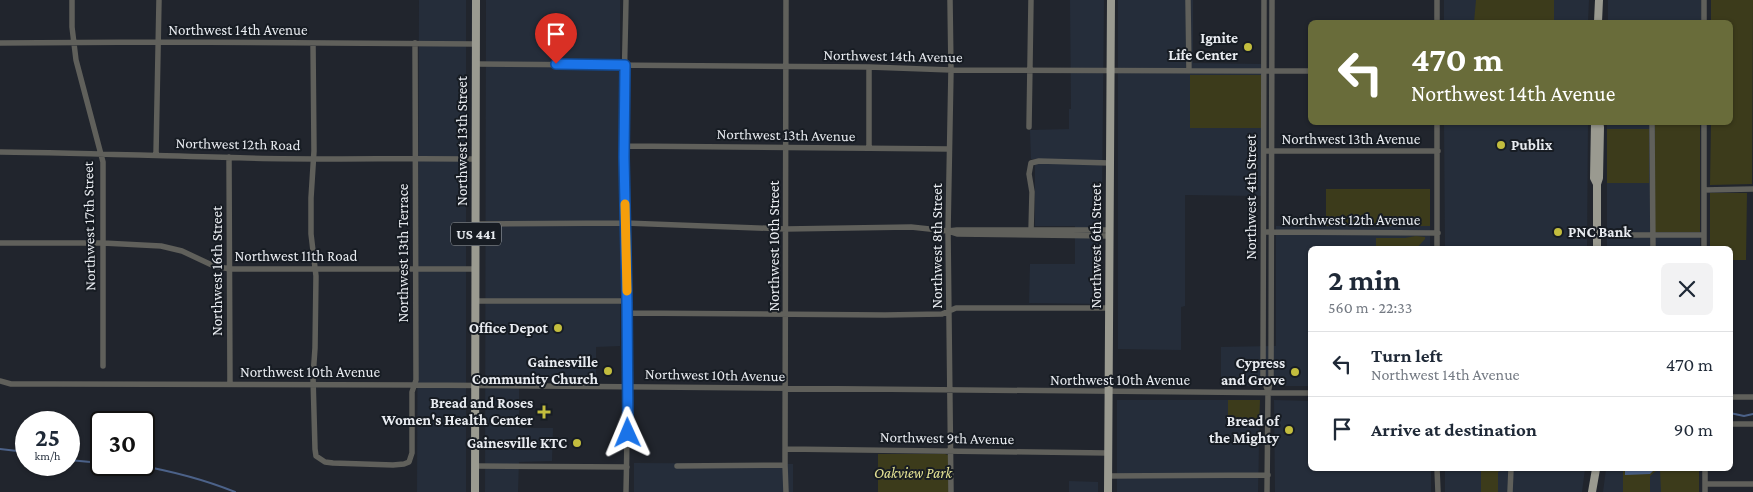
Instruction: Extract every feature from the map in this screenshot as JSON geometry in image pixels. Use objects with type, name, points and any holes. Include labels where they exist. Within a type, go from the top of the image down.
[{"type":"main road","name":"Northwest 13th Street","points":[[475,492],[476,0]]},
{"type":"main road","name":"Northwest 6th Street","points":[[1108,492],[1111,0]]},
{"type":"main road","points":[[1598,20],[1599,0]]},
{"type":"main road","points":[[1594,125],[1594,178],[1597,184]]},
{"type":"main road","points":[[1596,246],[1600,125]]},
{"type":"main road","points":[[1592,492],[1596,471]]},
{"type":"street","name":"Northwest 17th Street","points":[[72,0],[73,43],[76,60],[103,162],[103,366]]},
{"type":"street","points":[[156,154],[159,42],[158,0]]},
{"type":"street","points":[[626,0],[624,146],[627,302],[626,492]]},
{"type":"street","name":"Northwest 10th Street","points":[[786,0],[786,492]]},
{"type":"street","name":"Northwest 8th Street","points":[[950,0],[951,70],[948,231],[951,492]]},
{"type":"street","points":[[1029,127],[1031,0]]},
{"type":"street","points":[[1188,0],[1189,71]]},
{"type":"street","name":"Northwest 4th Street","points":[[1264,0],[1268,71]]},
{"type":"street","name":"Northwest 4th Street","points":[[1268,393],[1263,379],[1263,310],[1267,232],[1268,71],[1272,0]]},
{"type":"street","points":[[1437,0],[1437,20]]},
{"type":"street","points":[[1704,0],[1704,20]]},
{"type":"street","name":"Northwest 14th Avenue","points":[[0,43],[476,44]]},
{"type":"street","points":[[313,43],[314,158],[311,234],[315,269],[316,311],[313,384]]},
{"type":"street","name":"Northwest 13th Terrace","points":[[313,384],[316,456],[325,462],[333,463],[393,465],[409,462],[412,453],[412,392],[416,380],[415,43]]},
{"type":"street","name":"Northwest 14th Avenue","points":[[476,64],[869,67],[951,70],[1308,71]]},
{"type":"street","points":[[869,67],[870,148]]},
{"type":"street","points":[[1437,125],[1438,246]]},
{"type":"street","points":[[1652,125],[1653,246]]},
{"type":"street","points":[[1704,125],[1704,246]]},
{"type":"street","name":"Northwest 13th Avenue","points":[[624,146],[949,149]]},
{"type":"street","name":"Northwest 13th Avenue","points":[[1267,151],[1438,151]]},
{"type":"street","name":"Northwest 12th Road","points":[[0,152],[229,157],[476,159]]},
{"type":"street","name":"Northwest 16th Street","points":[[229,157],[230,384]]},
{"type":"street","points":[[1032,232],[1032,192],[1029,174],[1031,163],[1039,161],[1110,163]]},
{"type":"street","points":[[1704,190],[1753,189]]},
{"type":"street","points":[[476,224],[625,223],[786,229],[912,228],[948,231],[1109,233]]},
{"type":"street","name":"Northwest 4th Street","points":[[1267,232],[1271,310],[1271,379],[1268,393],[1267,492]]},
{"type":"street","name":"Northwest 12th Avenue","points":[[1267,232],[1438,233]]},
{"type":"street","points":[[1596,235],[1704,235]]},
{"type":"street","name":"Northwest 11th Road","points":[[0,243],[103,243],[170,247],[214,266],[230,269],[476,269]]},
{"type":"street","points":[[476,301],[627,302]]},
{"type":"street","points":[[627,313],[942,314],[956,308],[1109,308]]},
{"type":"street","points":[[1263,310],[1271,310]]},
{"type":"street","points":[[1263,351],[1271,350]]},
{"type":"street","name":"Northwest 10th Avenue","points":[[0,382],[11,384],[313,384],[1308,393]]},
{"type":"street","points":[[1733,397],[1753,397]]},
{"type":"street","points":[[1733,424],[1753,424]]},
{"type":"street","name":"Northwest 9th Avenue","points":[[785,449],[1108,453]]},
{"type":"street","points":[[677,466],[785,465]]},
{"type":"street","points":[[475,466],[627,467]]},
{"type":"street","points":[[1438,471],[1438,492]]},
{"type":"street","points":[[1510,492],[1511,471]]},
{"type":"street","points":[[1705,471],[1705,492]]},
{"type":"street","points":[[1108,476],[1268,475]]},
{"type":"street","points":[[1705,484],[1753,484]]},
{"type":"shaded area","points":[[419,0],[466,0],[466,492],[417,492]]},
{"type":"shaded area","points":[[486,0],[620,0],[620,346],[596,347],[596,381],[519,380],[519,428],[553,428],[552,461],[519,462],[518,492],[485,492]]},
{"type":"shaded area","points":[[1070,0],[1104,0],[1101,304],[1029,303],[1030,264],[1075,264],[1075,226],[1035,226],[1035,159],[1031,159],[1030,130],[1069,129],[1069,109],[1071,109]]},
{"type":"shaded area","points":[[1118,0],[1193,0],[1193,63],[1261,64],[1261,196],[1185,195],[1185,306],[1181,307],[1181,350],[1118,349]]},
{"type":"shaded area","points":[[1444,0],[1589,0],[1588,20],[1444,20]]},
{"type":"shaded area","points":[[1608,0],[1701,0],[1701,20],[1608,20]]},
{"type":"shaded area","points":[[1444,125],[1588,125],[1587,246],[1445,246]]},
{"type":"shaded area","points":[[1607,125],[1700,125],[1700,246],[1607,246]]},
{"type":"shaded area","points":[[1276,226],[1430,226],[1430,246],[1308,246],[1308,386],[1221,386],[1221,347],[1276,346]]},
{"type":"shaded area","points":[[1117,400],[1260,400],[1258,492],[1117,492]]},
{"type":"shaded area","points":[[1274,400],[1308,401],[1308,471],[1431,471],[1431,492],[1275,492]]},
{"type":"shaded area","points":[[634,463],[793,464],[793,492],[634,492]]},
{"type":"shaded area","points":[[1445,471],[1585,471],[1582,492],[1445,492]]},
{"type":"shaded area","points":[[1606,471],[1699,471],[1699,492],[1603,492]]},
{"type":"shaded area","points":[[1069,481],[1098,482],[1098,492],[1069,492]]},
{"type":"green space","points":[[1476,0],[1554,0],[1554,20],[1474,20]]},
{"type":"green space","points":[[1711,0],[1753,0],[1752,184],[1710,185],[1711,125],[1733,125],[1733,20],[1711,20]]},
{"type":"green space","points":[[1190,75],[1261,75],[1261,128],[1190,128]]},
{"type":"green space","points":[[1655,125],[1700,125],[1700,232],[1655,232]]},
{"type":"green space","points":[[1607,129],[1649,129],[1649,183],[1607,183]]},
{"type":"green space","points":[[1326,189],[1430,189],[1430,226],[1326,226]]},
{"type":"green space","points":[[1710,193],[1747,193],[1746,260],[1733,260],[1733,246],[1710,246]]},
{"type":"green space","points":[[1416,236],[1425,237],[1425,239],[1419,246],[1376,246],[1376,238]]},
{"type":"green space","points":[[1228,400],[1260,400],[1259,424],[1228,423]]},
{"type":"green space","name":"Oakview Park","points":[[878,454],[948,455],[949,492],[878,492]]},
{"type":"green space","points":[[1481,471],[1500,471],[1498,472],[1498,492],[1481,492]]},
{"type":"green space","points":[[1623,471],[1656,471],[1650,476],[1650,492],[1623,492]]},
{"type":"green space","points":[[1660,471],[1699,471],[1699,492],[1661,492]]},
{"type":"water","points":[[1625,471],[1653,471],[1650,474],[1625,475]]},
{"type":"waterway","points":[[1733,414],[1744,416],[1753,414]]},
{"type":"waterway","points":[[0,449],[15,451]]},
{"type":"waterway","points":[[80,461],[90,462]]},
{"type":"waterway","points":[[155,469],[211,483],[235,492]]},
{"type":"slow traffic","points":[[625,204],[627,291]]},
{"type":"place","name":"Ignite Life Center","points":[[1248,47]]},
{"type":"place","name":"Publix","points":[[1501,145]]},
{"type":"place","name":"PNC Bank","points":[[1558,232]]},
{"type":"place","name":"Office Depot","points":[[558,328]]},
{"type":"place","name":"Gainesville Community Church","points":[[608,371]]},
{"type":"place","name":"Cypress and Grove","points":[[1295,372]]},
{"type":"place","name":"Bread and Roses Women's Health Center","points":[[544,412]]},
{"type":"place","name":"Bread of the Mighty","points":[[1289,430]]},
{"type":"place","name":"Gainesville KTC","points":[[577,443]]},
{"type":"route","points":[[556,64],[625,65],[624,157],[628,433]]}]
